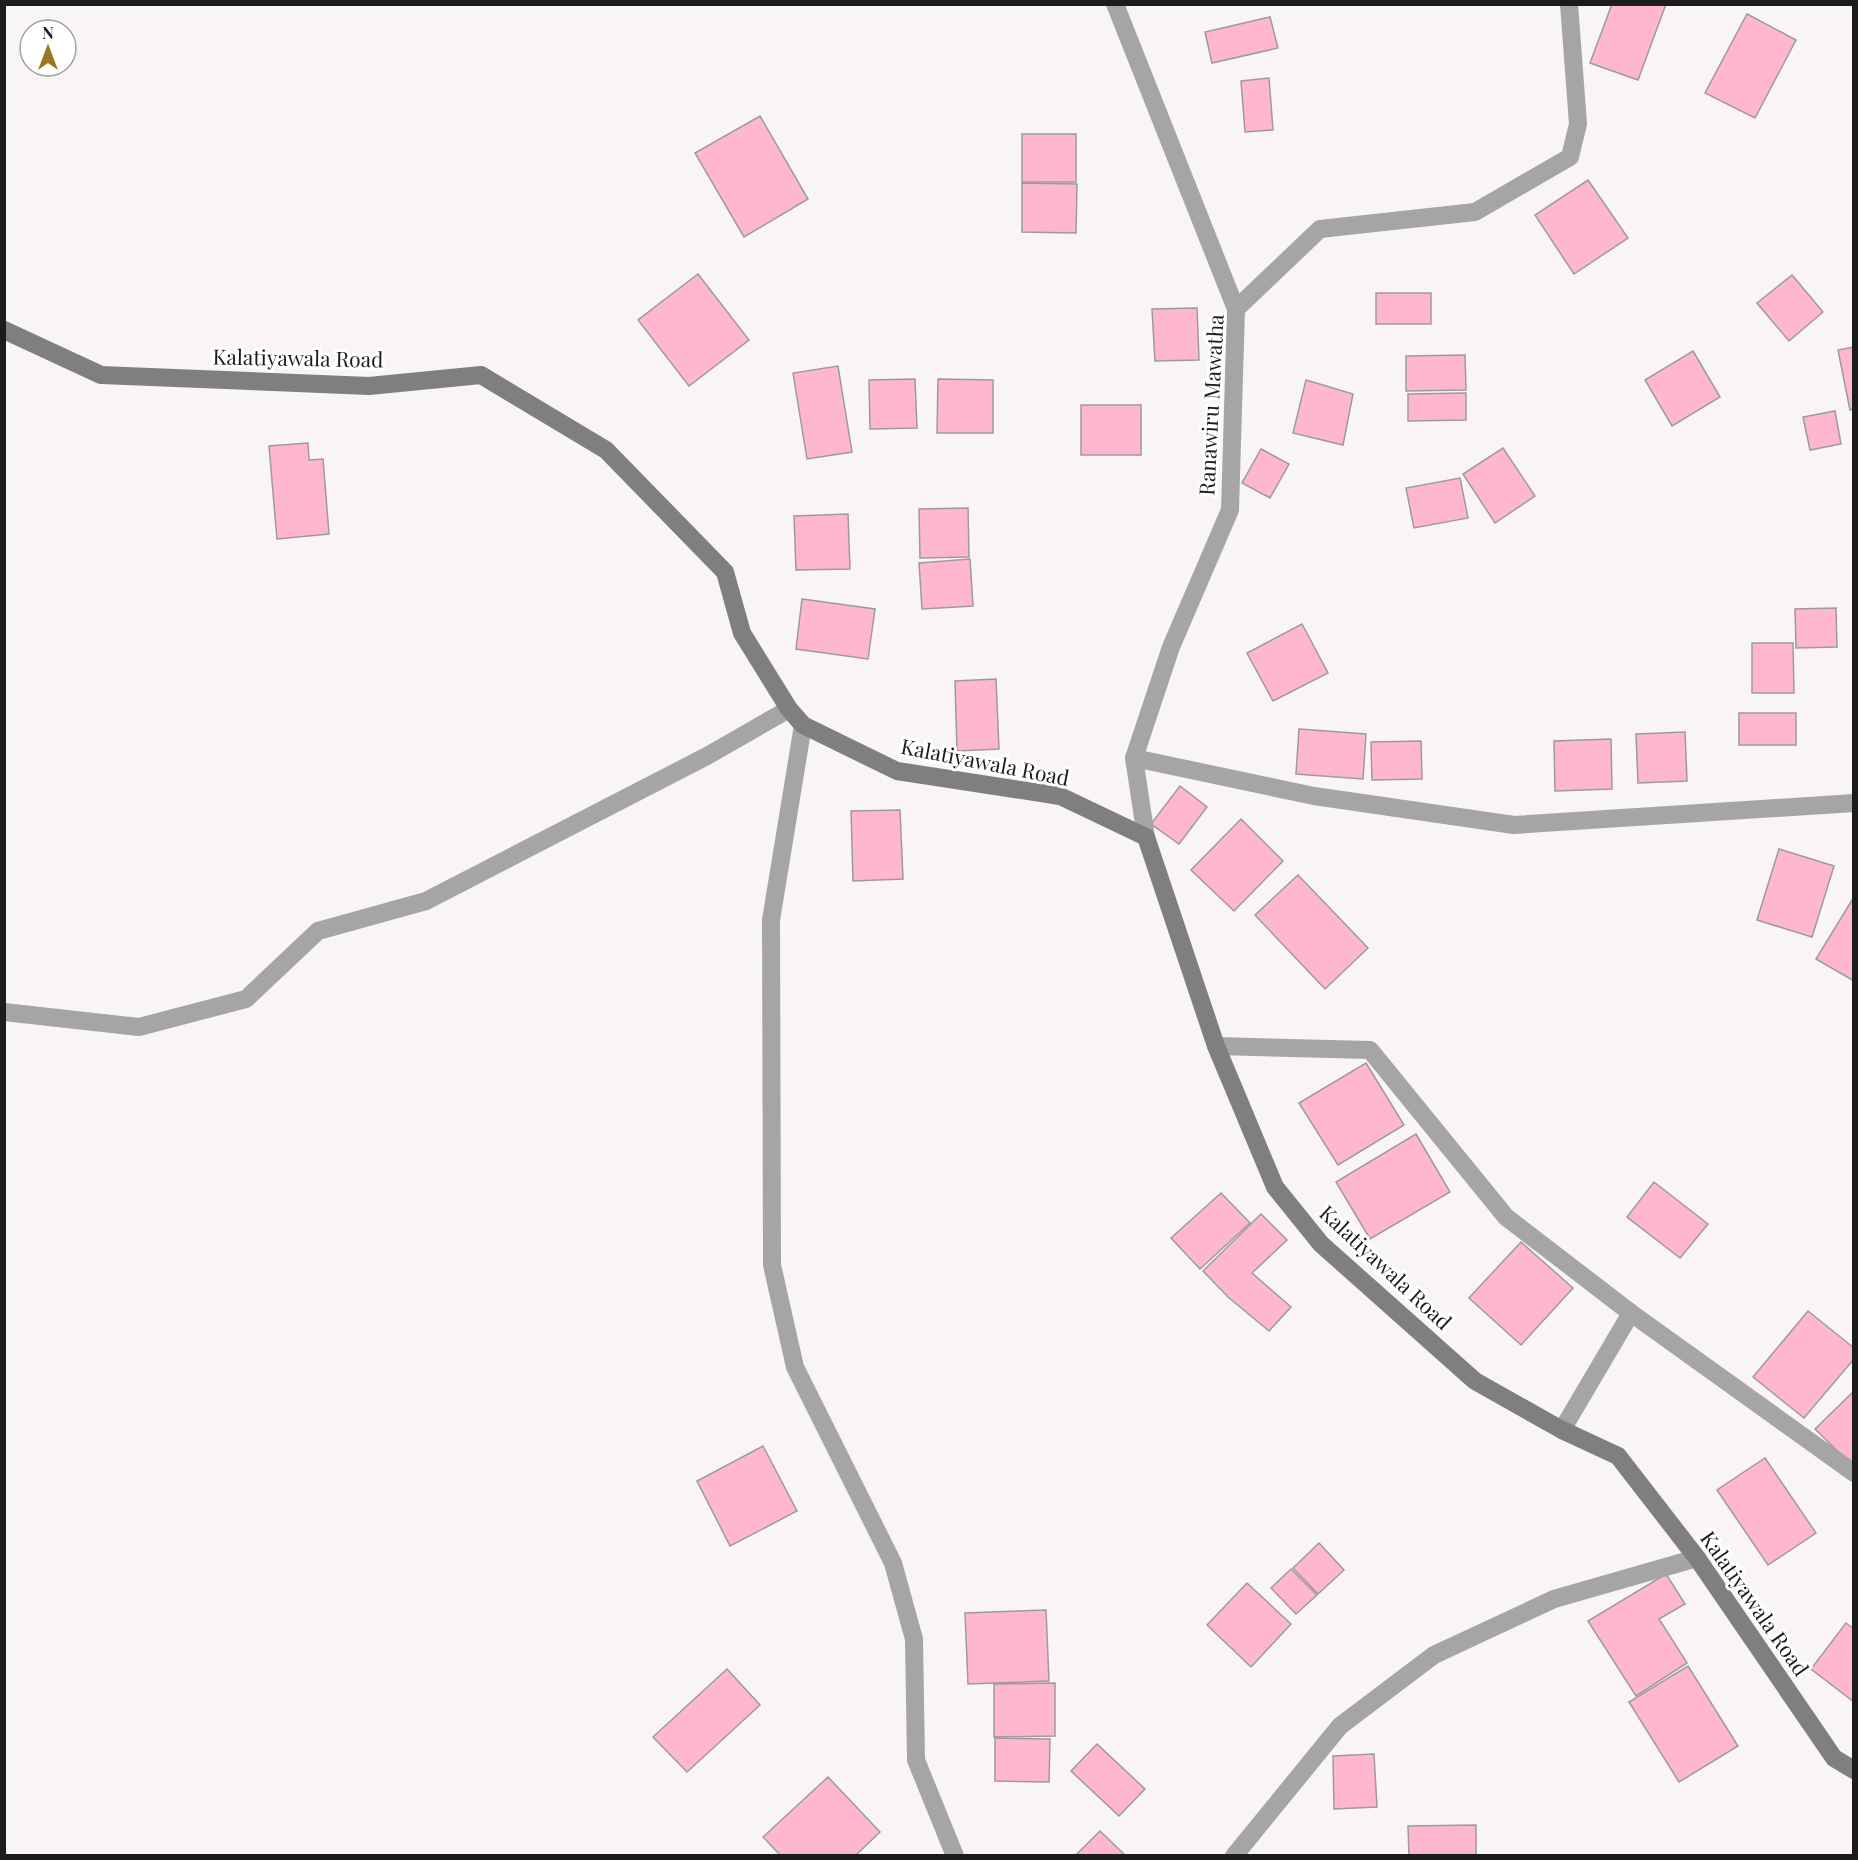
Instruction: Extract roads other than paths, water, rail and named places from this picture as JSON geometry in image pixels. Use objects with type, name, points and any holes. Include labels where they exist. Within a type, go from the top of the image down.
[{"type":"street","points":[[1115,4],[1236,309]]},
{"type":"street","name":"Ranawiru Mawatha","points":[[1146,837],[1134,758],[1171,647],[1230,510],[1236,309],[1320,229],[1475,212],[1570,157],[1578,124],[1569,4]]},
{"type":"street","name":"Kalatiyawala Road","points":[[4,330],[101,375],[369,386],[481,375],[606,450],[725,572],[742,633],[789,709],[803,725],[897,771],[1060,796],[1146,837],[1216,1046],[1275,1187],[1321,1244],[1474,1382],[1562,1430],[1618,1456],[1696,1558],[1834,1758],[1854,1770]]},
{"type":"street","points":[[4,1012],[139,1027],[246,999],[318,931],[426,901],[707,756],[789,709]]},
{"type":"street","points":[[803,725],[771,920],[772,1265],[795,1367],[893,1563],[914,1639],[916,1760],[955,1856]]},
{"type":"street","points":[[1134,758],[1314,796],[1514,825],[1854,803]]},
{"type":"street","points":[[1216,1046],[1370,1050],[1506,1217],[1631,1313],[1854,1473]]},
{"type":"street","points":[[1562,1430],[1631,1313]]},
{"type":"street","points":[[1234,1856],[1340,1726],[1434,1655],[1554,1599],[1696,1558]]}]
